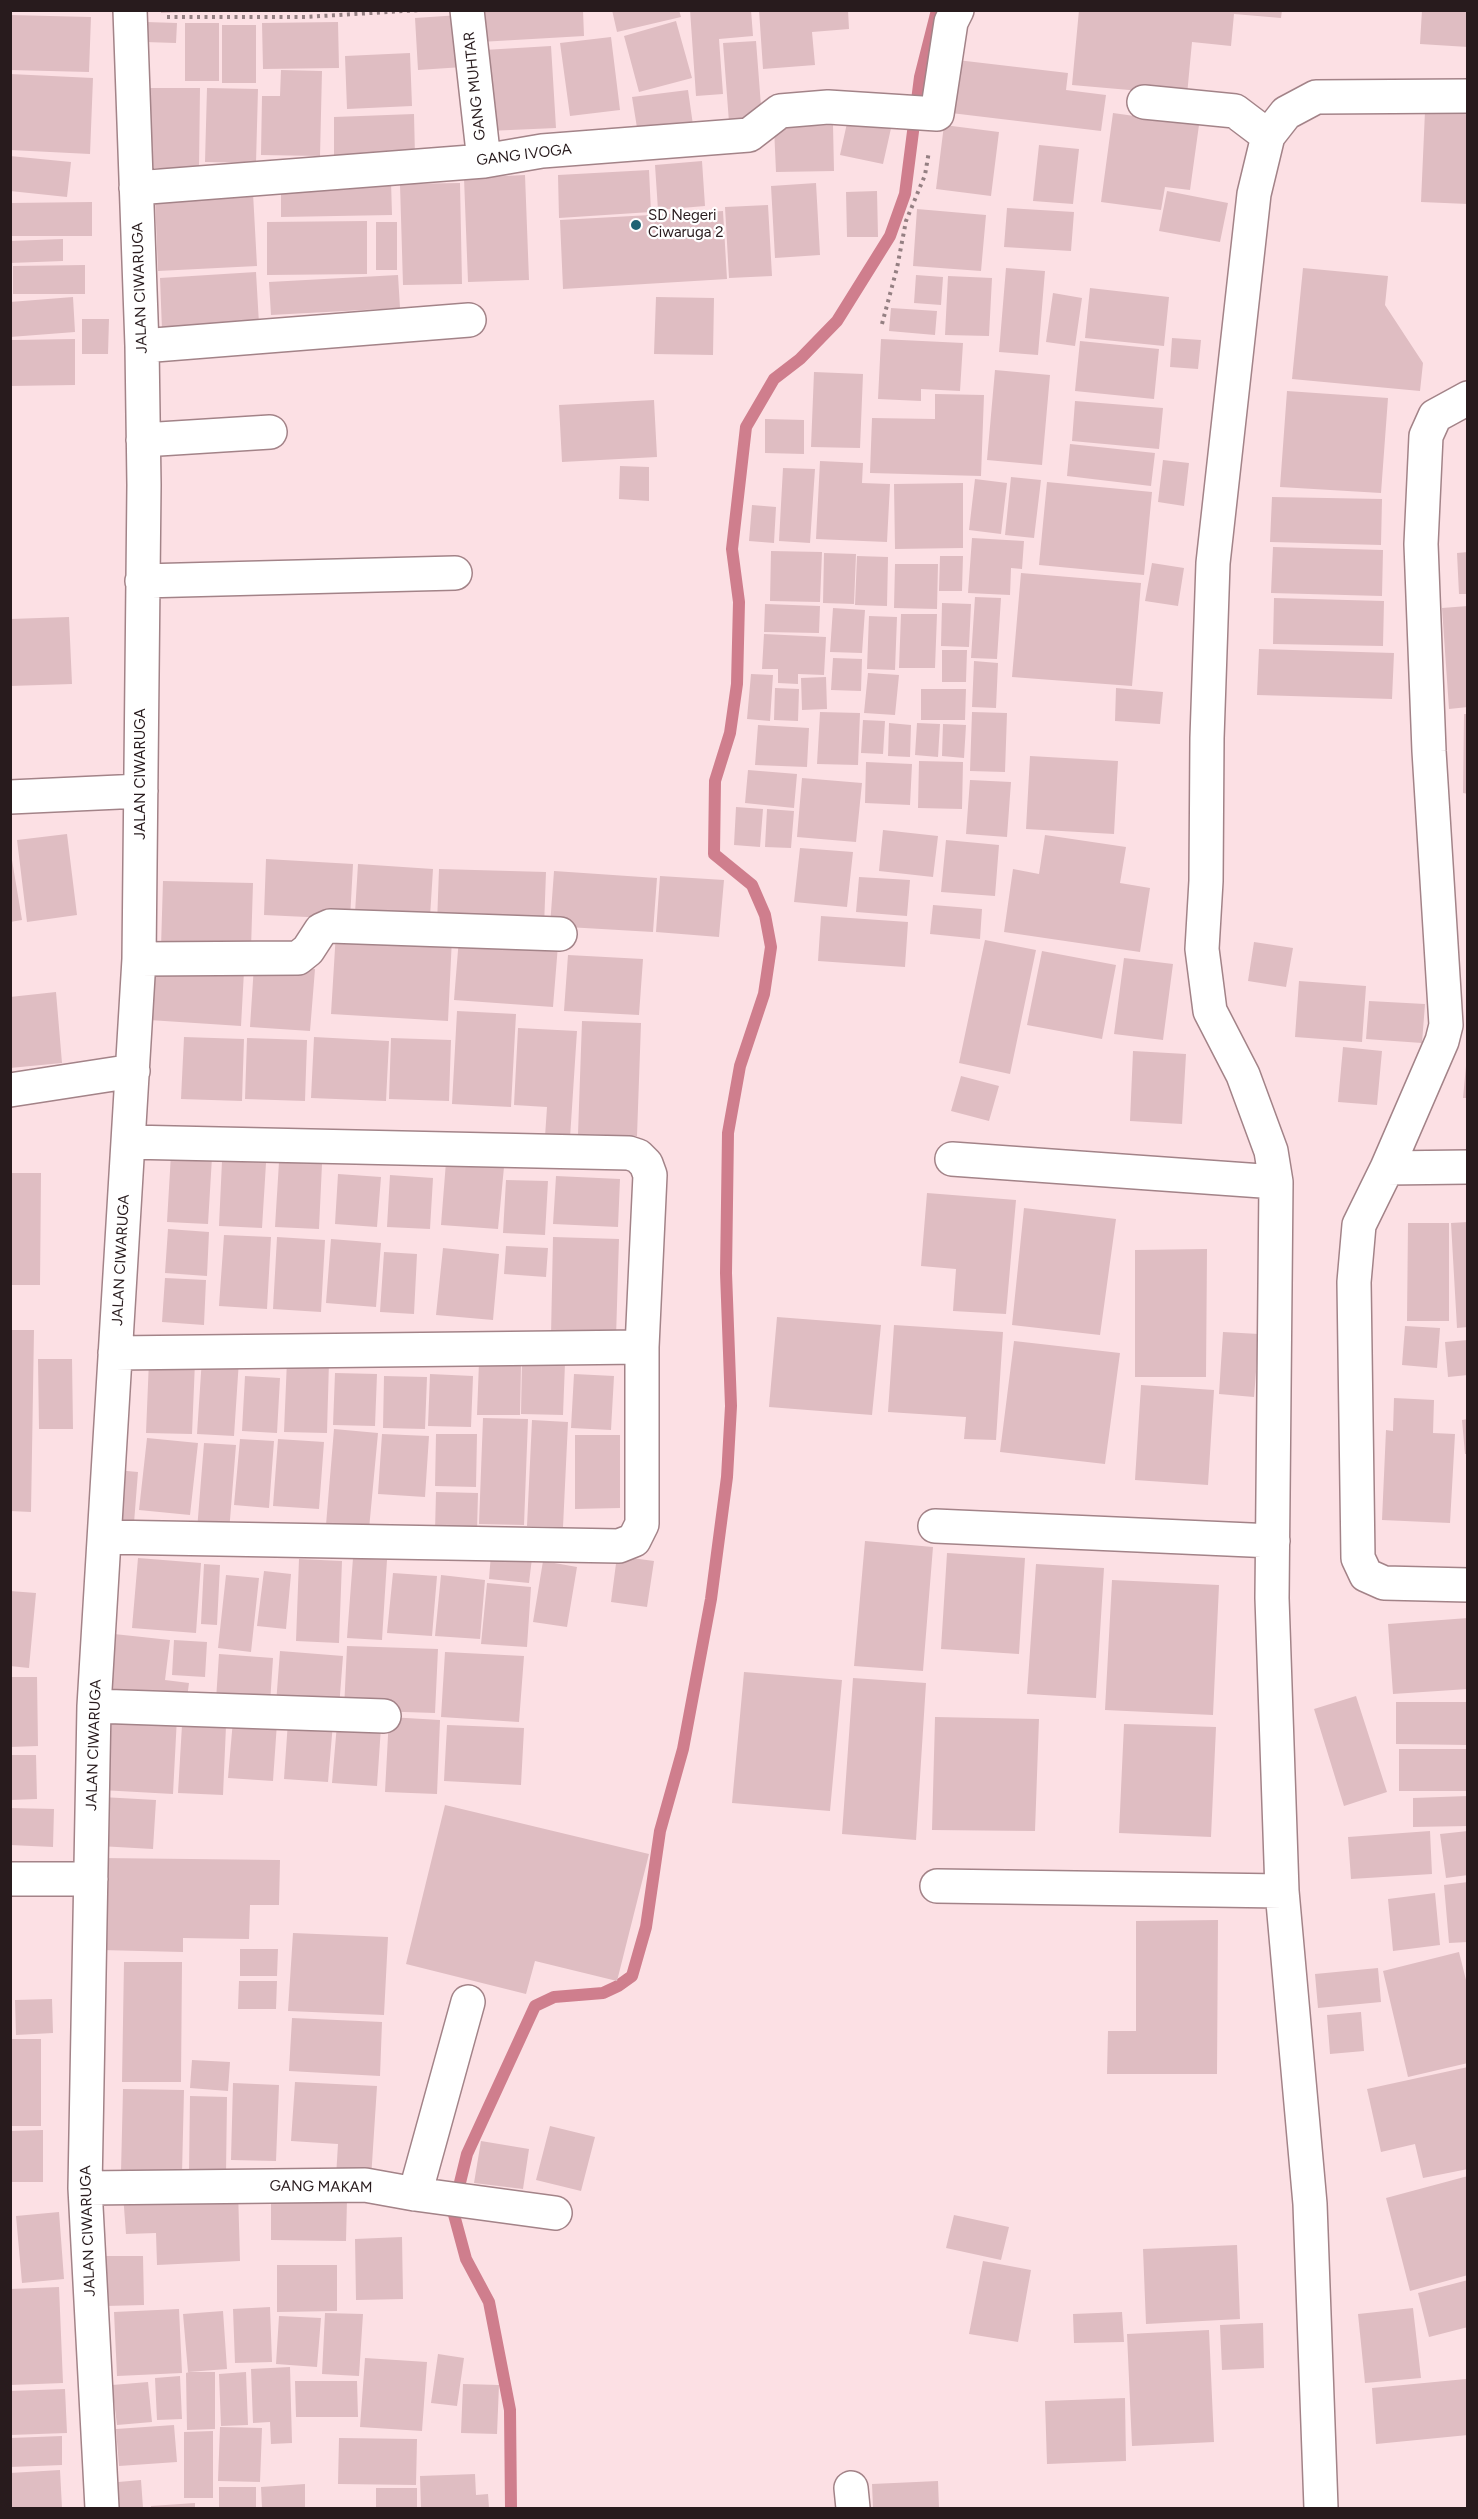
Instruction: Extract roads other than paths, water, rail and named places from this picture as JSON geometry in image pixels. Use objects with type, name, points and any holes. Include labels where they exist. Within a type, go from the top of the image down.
[{"type":"street","name":"GANG MUHTAR","points":[[467,10],[484,160]]},
{"type":"street","name":"GANG IVOGA","points":[[136,188],[484,160],[542,151],[749,135],[780,111],[828,107],[922,113],[951,22],[957,10]]},
{"type":"street","name":"JALAN CIWARUGA","points":[[102,2508],[85,2188],[94,1706],[139,959],[143,440],[142,346],[130,14]]},
{"type":"street","points":[[1321,2508],[1310,2204],[1282,1891],[1272,1598],[1276,1182],[1271,1152],[1243,1075],[1210,1011],[1202,949],[1206,881],[1207,738],[1213,562],[1254,194],[1268,136],[1286,113],[1316,97],[1467,96]]},
{"type":"street","points":[[1144,102],[1236,111],[1268,136]]},
{"type":"street","points":[[142,346],[469,320]]},
{"type":"street","points":[[1467,398],[1435,416],[1426,436],[1420,544],[1429,751],[1446,1025],[1442,1041],[1387,1168],[1359,1225],[1353,1282],[1358,1558],[1366,1575],[1384,1583],[1467,1586]]},
{"type":"street","points":[[143,440],[270,432]]},
{"type":"street","points":[[142,581],[455,573]]},
{"type":"street","points":[[10,797],[141,791]]},
{"type":"street","points":[[139,959],[298,958],[308,950],[321,930],[330,926],[560,934]]},
{"type":"street","points":[[10,1090],[133,1071]]},
{"type":"street","points":[[105,1537],[619,1546],[634,1540],[642,1524],[642,1347],[650,1176],[646,1164],[638,1156],[629,1153],[128,1142]]},
{"type":"street","points":[[952,1159],[1276,1182]]},
{"type":"street","points":[[1387,1168],[1467,1167]]},
{"type":"street","points":[[115,1353],[642,1347]]},
{"type":"street","points":[[935,1526],[1273,1541]]},
{"type":"street","points":[[94,1706],[384,1716]]},
{"type":"street","points":[[10,1879],[91,1879]]},
{"type":"street","points":[[937,1886],[1282,1891]]},
{"type":"street","points":[[415,2194],[468,2002]]},
{"type":"street","name":"GANG MAKAM","points":[[85,2188],[365,2185],[555,2213]]},
{"type":"waterway","points":[[511,2508],[510,2410],[489,2302],[466,2259],[453,2211],[467,2154],[535,2006],[554,1997],[603,1993],[632,1976],[646,1927],[660,1831],[683,1749],[711,1599],[727,1477],[731,1406],[726,1273],[728,1133],[740,1066],[764,994],[771,947],[765,915],[752,885],[714,854],[715,781],[730,733],[737,684],[739,602],[732,549],[746,427],[774,379],[800,359],[837,321],[890,236],[905,194],[920,77],[937,10]]},
{"type":"place","name":"SD Negeri Ciwaruga 2","points":[[636,225]]}]
